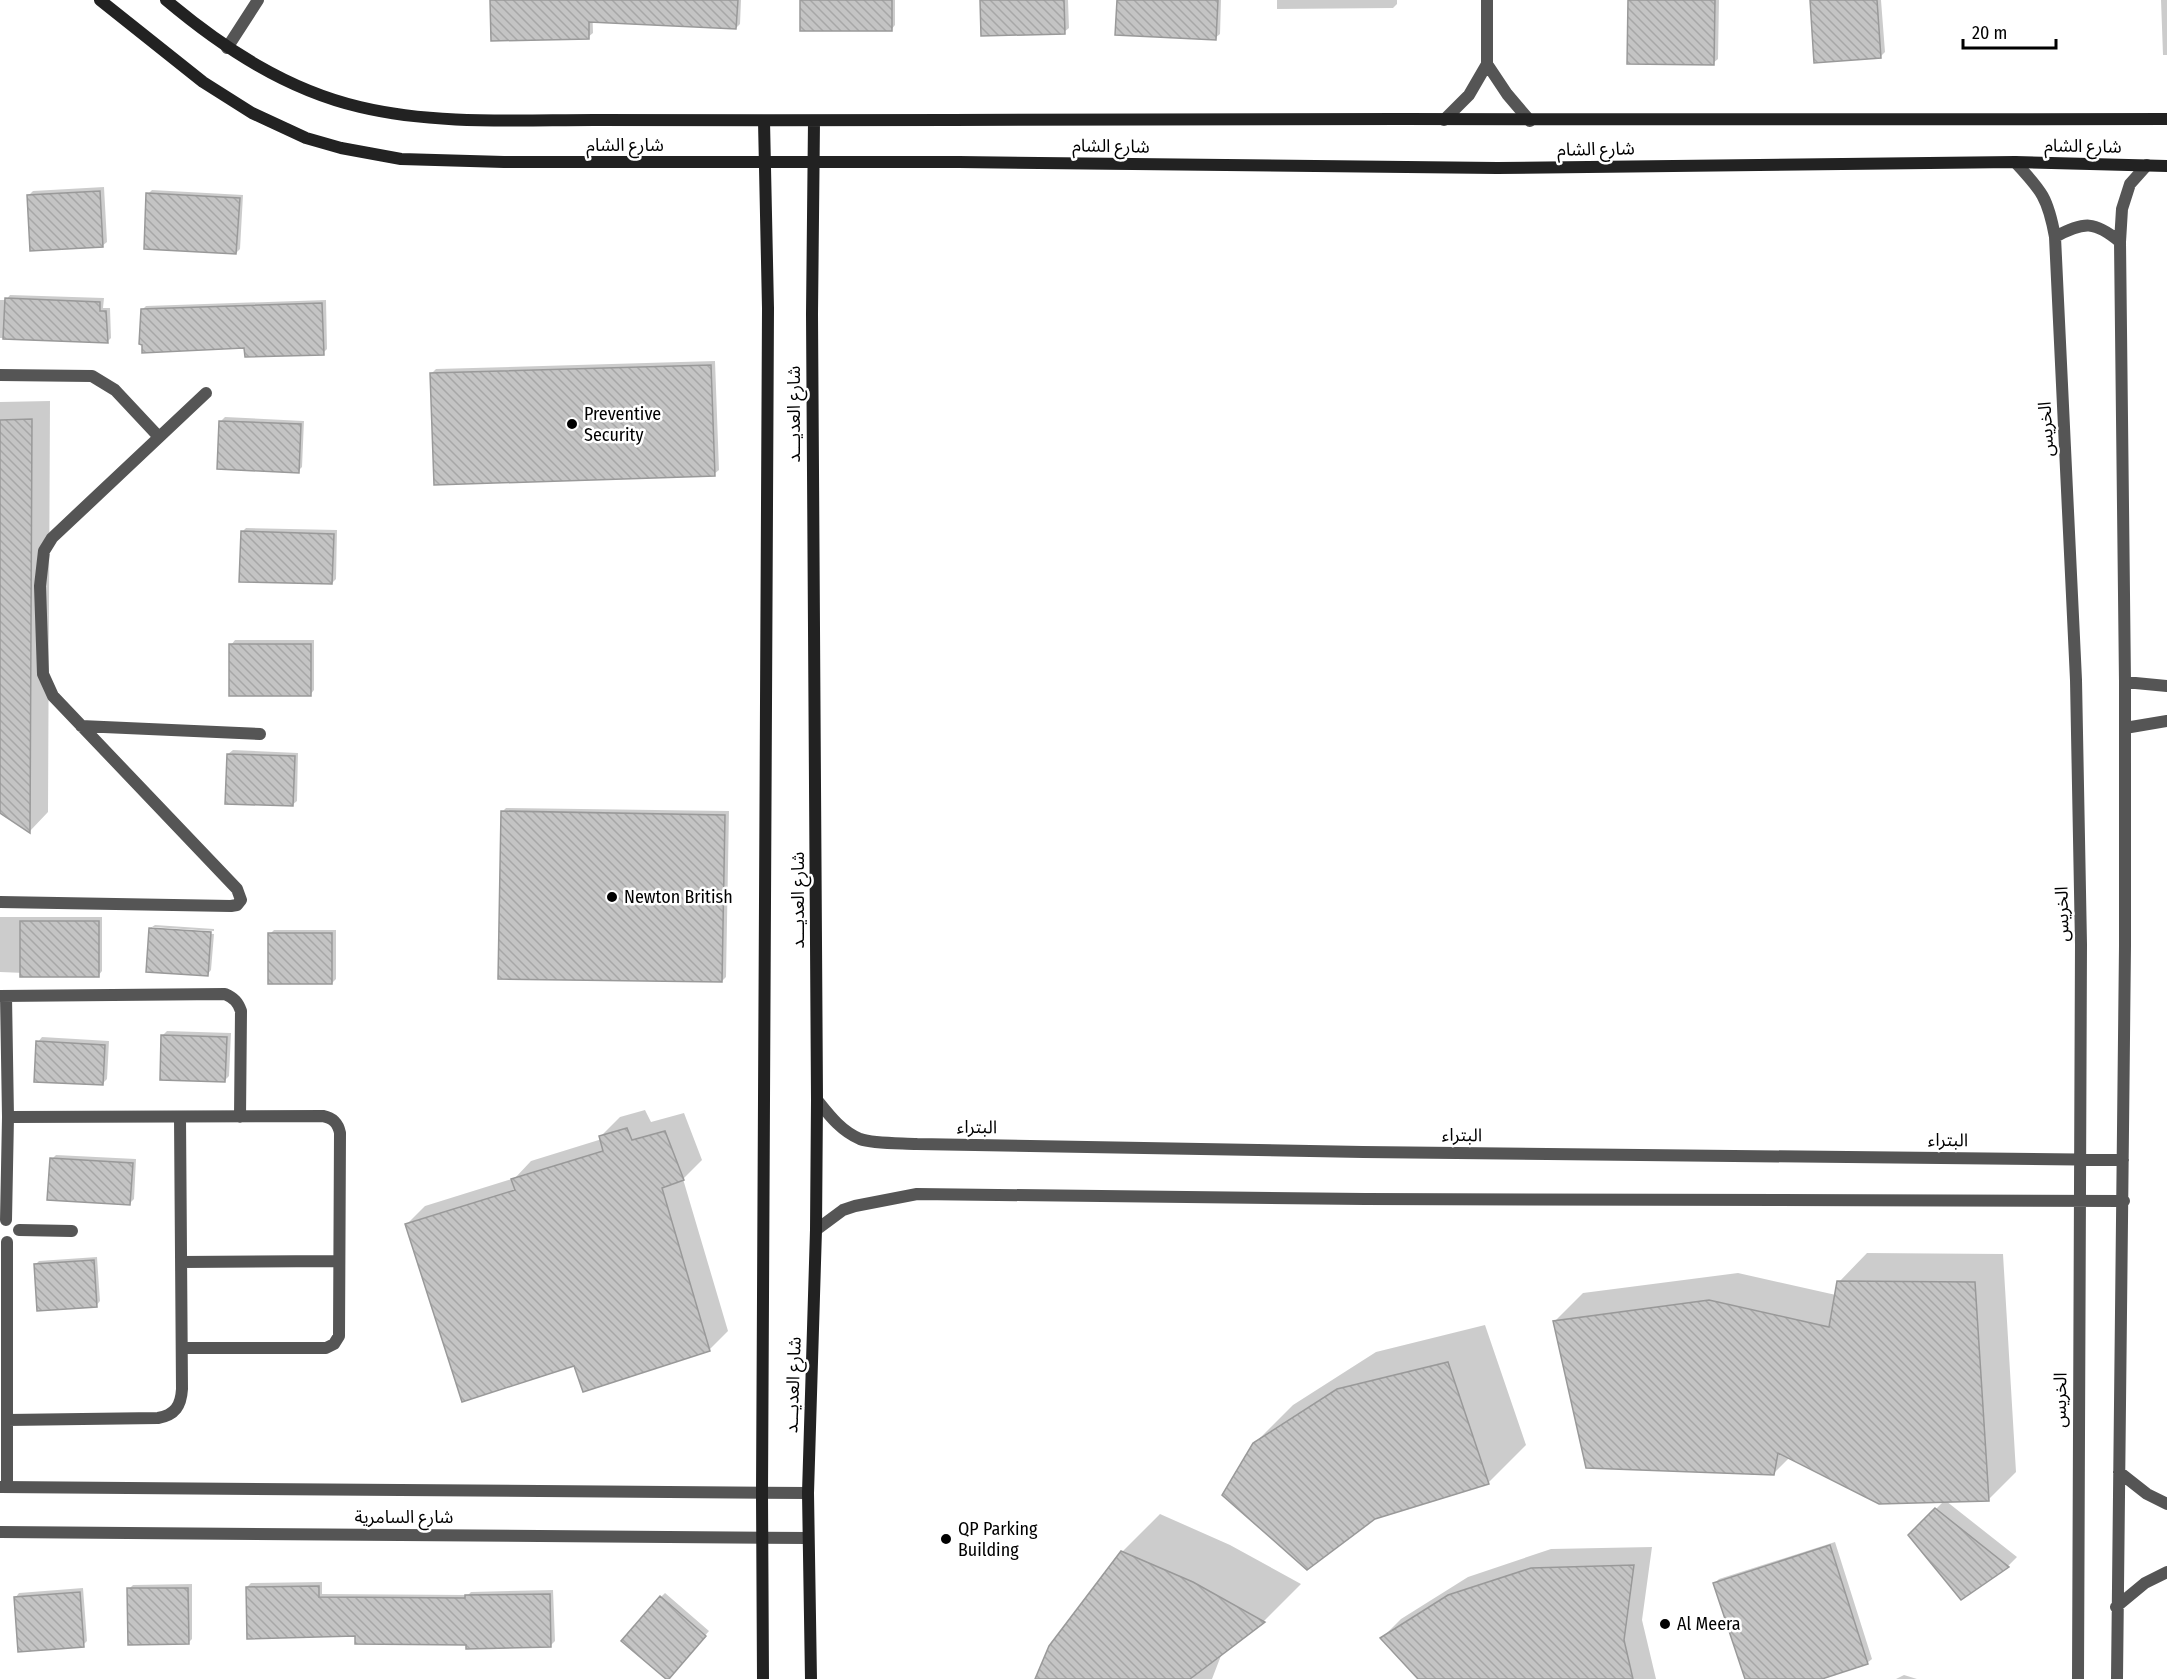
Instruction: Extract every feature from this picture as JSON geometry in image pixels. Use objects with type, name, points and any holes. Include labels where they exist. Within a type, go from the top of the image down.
[{"type":"street","name":"شارع الشام","points":[[100,0],[203,82],[252,113],[306,138],[341,148],[401,159],[1497,168],[2015,162],[2167,166]]},
{"type":"street","name":"شارع الشام","points":[[166,0],[227,48],[295,86],[363,108],[412,116],[493,120],[764,121],[2167,119]]},
{"type":"street","points":[[227,48],[258,0]]},
{"type":"street","points":[[1444,120],[1469,95],[1487,64],[1487,0]]},
{"type":"street","points":[[1487,64],[1507,94],[1530,121]]},
{"type":"street","name":"شارع العديـــد","points":[[764,121],[768,320],[762,1494],[764,1679]]},
{"type":"street","name":"شارع العديـــد","points":[[811,1679],[808,1494],[816,1230],[817,1100],[812,314],[814,121]]},
{"type":"street","name":"الخريس","points":[[2015,162],[2040,190],[2050,210],[2055,237],[2076,692],[2081,944],[2078,1679]]},
{"type":"street","points":[[2117,1679],[2116,1607],[2124,1201],[2125,682],[2121,242],[2122,209],[2130,184],[2147,165]]},
{"type":"street","points":[[2055,237],[2084,225],[2106,230],[2121,242]]},
{"type":"street","points":[[0,375],[92,376],[115,390],[159,437]]},
{"type":"street","points":[[0,902],[231,906],[237,905],[241,900],[237,889],[53,696],[43,674],[40,586],[44,551],[52,538],[206,393]]},
{"type":"street","points":[[2125,682],[2167,686]]},
{"type":"street","points":[[2125,728],[2167,721]]},
{"type":"street","points":[[81,726],[260,734]]},
{"type":"street","points":[[19,1230],[15,1222],[3,1221],[8,1117],[3,996],[225,994],[231,996],[240,1011],[240,1117]]},
{"type":"street","name":"البتراء","points":[[817,1100],[838,1124],[862,1140],[917,1144],[1340,1152],[2123,1160]]},
{"type":"street","points":[[8,1117],[323,1116],[333,1119],[340,1133],[339,1336],[330,1347],[326,1348],[182,1348]]},
{"type":"street","points":[[7,1420],[165,1417],[177,1409],[182,1389],[180,1117]]},
{"type":"street","points":[[816,1230],[843,1210],[917,1194],[2124,1201]]},
{"type":"street","points":[[19,1230],[72,1231]]},
{"type":"street","points":[[3,1487],[7,1420],[4,1240],[15,1239],[19,1230]]},
{"type":"street","points":[[181,1262],[339,1261]]},
{"type":"street","points":[[2119,1472],[2147,1494],[2167,1503]]},
{"type":"street","name":"شارع السامرية","points":[[3,1487],[808,1494]]},
{"type":"street","name":"شارع السامرية","points":[[0,1532],[808,1538]]},
{"type":"street","points":[[2116,1607],[2145,1582],[2167,1572]]},
{"type":"building","points":[[490,0],[738,0],[736,29],[589,22],[589,39],[491,41]]},
{"type":"building","points":[[800,0],[892,0],[892,31],[800,31]]},
{"type":"building","points":[[980,0],[1064,0],[1065,34],[981,36]]},
{"type":"building","points":[[1117,0],[1218,0],[1216,40],[1115,35]]},
{"type":"building","points":[[1628,0],[1715,0],[1714,65],[1627,64]]},
{"type":"building","points":[[1810,0],[1877,0],[1881,58],[1814,63]]},
{"type":"building","points":[[100,191],[103,247],[30,251],[27,195]]},
{"type":"building","points":[[146,193],[240,198],[236,254],[144,249]]},
{"type":"building","points":[[5,298],[100,302],[100,311],[106,311],[108,343],[3,339]]},
{"type":"building","points":[[322,303],[324,355],[245,357],[244,348],[142,353],[142,345],[139,344],[141,309]]},
{"type":"building","name":"Preventive Security","points":[[711,365],[715,476],[434,485],[430,373]]},
{"type":"building","points":[[32,419],[30,833],[0,813],[0,420]]},
{"type":"building","points":[[219,421],[301,424],[299,473],[217,469]]},
{"type":"building","points":[[241,531],[334,534],[332,584],[239,582]]},
{"type":"building","points":[[229,644],[311,644],[311,696],[229,696]]},
{"type":"building","points":[[227,754],[295,756],[293,806],[225,804]]},
{"type":"building","name":"Newton British","points":[[501,811],[725,815],[722,982],[498,979]]},
{"type":"building","points":[[20,921],[99,921],[99,977],[20,977]]},
{"type":"building","points":[[149,928],[211,932],[208,976],[146,972]]},
{"type":"building","points":[[268,933],[332,933],[332,984],[268,984]]},
{"type":"building","points":[[161,1035],[227,1037],[225,1082],[160,1080]]},
{"type":"building","points":[[36,1041],[105,1045],[103,1085],[34,1082]]},
{"type":"building","points":[[627,1128],[632,1140],[665,1131],[684,1180],[662,1188],[710,1351],[583,1392],[574,1366],[462,1402],[405,1224],[515,1190],[511,1179],[603,1151],[599,1136]]},
{"type":"building","points":[[50,1158],[133,1163],[130,1205],[47,1200]]},
{"type":"building","points":[[94,1260],[97,1307],[37,1311],[34,1264]]},
{"type":"building","points":[[1837,1281],[1975,1282],[1989,1501],[1879,1504],[1778,1453],[1774,1475],[1586,1468],[1553,1321],[1709,1300],[1829,1327]]},
{"type":"building","points":[[1448,1362],[1489,1484],[1375,1519],[1307,1570],[1222,1495],[1253,1443],[1337,1389]]},
{"type":"building","points":[[1935,1508],[2009,1567],[1961,1600],[1908,1535]]},
{"type":"building","points":[[1830,1545],[1868,1664],[1822,1679],[1745,1679],[1713,1583]]},
{"type":"building","points":[[1121,1551],[1193,1582],[1265,1622],[1190,1679],[1035,1679],[1049,1646]]},
{"type":"building","points":[[1634,1565],[1624,1640],[1633,1679],[1418,1679],[1380,1638],[1448,1595],[1531,1568]]},
{"type":"building","points":[[319,1586],[319,1597],[465,1598],[465,1595],[550,1594],[551,1647],[466,1649],[466,1645],[355,1644],[355,1636],[247,1639],[246,1587]]},
{"type":"building","points":[[127,1588],[188,1588],[189,1644],[128,1645]]},
{"type":"building","points":[[80,1592],[84,1647],[18,1652],[14,1597]]},
{"type":"building","points":[[660,1596],[706,1636],[669,1679],[666,1679],[621,1641]]},
{"type":"place","name":"Preventive Security","points":[[572,424]]},
{"type":"place","name":"Newton British","points":[[612,897]]},
{"type":"place","name":"QP Parking Building","points":[[946,1539]]},
{"type":"place","name":"Al Meera","points":[[1665,1624]]}]
